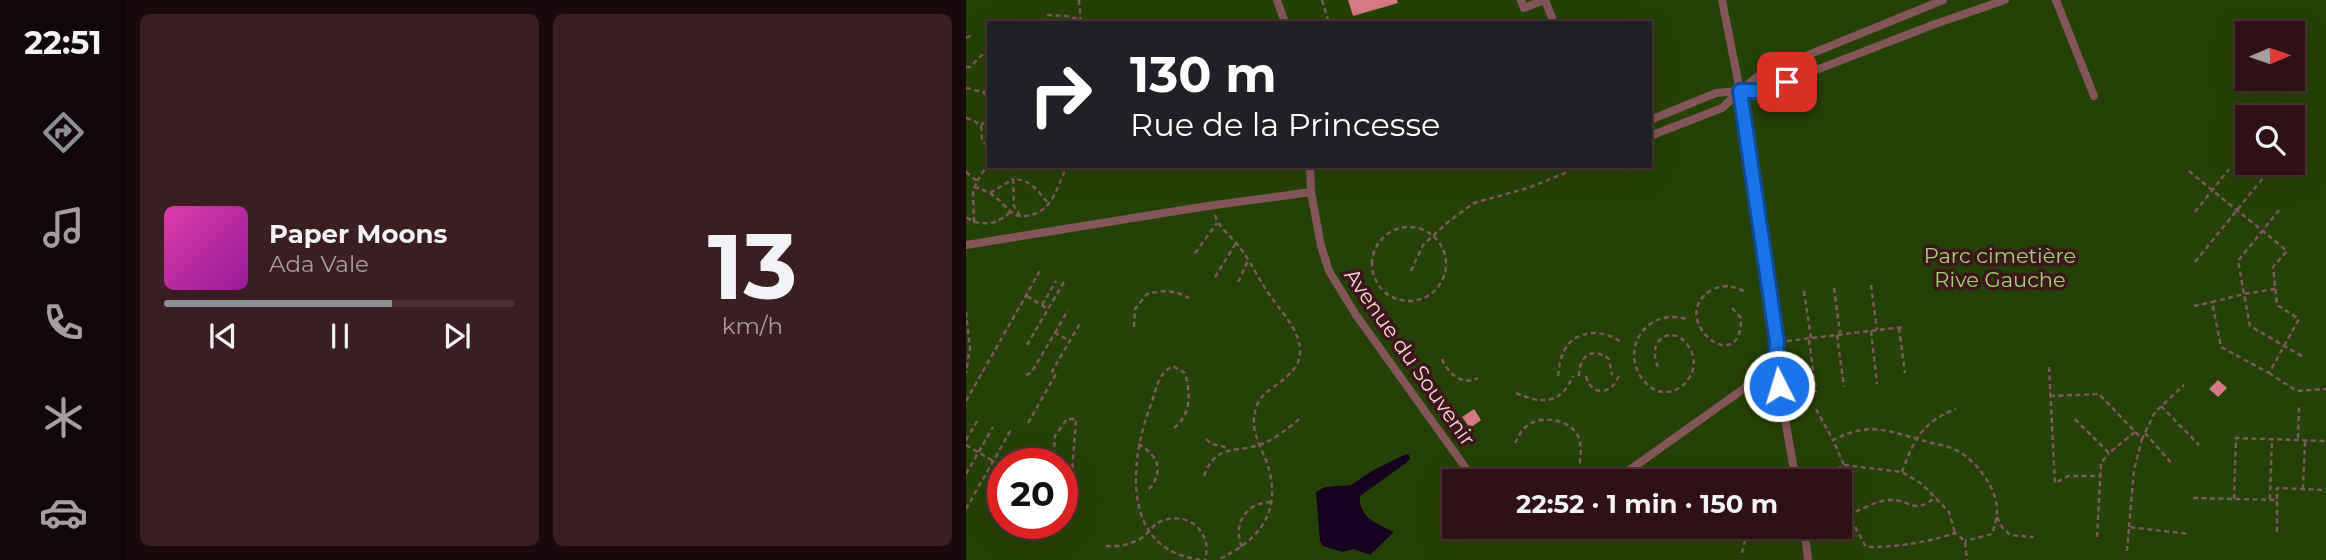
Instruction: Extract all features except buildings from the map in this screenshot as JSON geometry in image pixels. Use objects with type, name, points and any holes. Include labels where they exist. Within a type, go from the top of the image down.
[{"type":"lane","points":[[1277,0],[1284,21]]},
{"type":"lane","points":[[1521,0],[1524,8],[1544,0],[1553,21]]},
{"type":"lane","points":[[1722,0],[1740,91],[1777,342],[1775,363],[1794,469]]},
{"type":"lane","points":[[1652,135],[1722,108],[1759,75],[1943,0]]},
{"type":"lane","points":[[1652,119],[1716,93],[1762,91],[2005,0]]},
{"type":"lane","points":[[2056,0],[2094,96]]},
{"type":"lane","name":"Avenue du Souvenir","points":[[1310,168],[1311,192],[1321,246],[1329,271],[1356,316],[1466,469]]},
{"type":"lane","points":[[966,245],[1311,192]]},
{"type":"lane","points":[[1631,469],[1763,375],[1775,363]]},
{"type":"lane","points":[[1805,539],[1808,560]]},
{"type":"path","points":[[1043,21],[1048,15],[1067,16],[1081,21],[1079,0]]},
{"type":"path","points":[[1322,0],[1328,21]]},
{"type":"path","points":[[966,38],[972,35]]},
{"type":"path","points":[[966,67],[971,67],[987,50]]},
{"type":"path","points":[[966,88],[987,91]]},
{"type":"path","points":[[983,92],[987,97]]},
{"type":"path","points":[[966,118],[981,126]]},
{"type":"path","points":[[987,118],[981,126],[982,140],[987,146]]},
{"type":"path","points":[[974,222],[974,187],[987,166]]},
{"type":"path","points":[[974,187],[990,193],[1004,204],[1012,215],[1036,214],[1049,204],[1056,194],[1066,168]]},
{"type":"path","points":[[1411,271],[1423,245],[1474,203],[1541,183],[1565,173],[1566,168]]},
{"type":"path","points":[[2195,212],[2230,169]]},
{"type":"path","points":[[2189,171],[2287,251],[2273,267],[2277,305],[2299,319],[2269,373]]},
{"type":"path","points":[[966,172],[977,181]]},
{"type":"path","points":[[2195,262],[2263,178]]},
{"type":"path","points":[[990,193],[1013,179],[1023,179],[1049,204]]},
{"type":"path","points":[[1013,179],[1014,206],[1020,216]]},
{"type":"path","points":[[1212,206],[1217,223],[1236,243],[1292,325],[1300,350],[1296,367],[1259,399],[1254,416],[1259,445],[1267,464],[1272,502],[1267,520],[1252,540],[1217,560]]},
{"type":"path","points":[[2279,210],[2238,261],[2250,326],[2305,358]]},
{"type":"path","points":[[966,217],[974,222],[989,224],[999,221],[1010,212]]},
{"type":"path","points":[[1195,253],[1217,223]]},
{"type":"path","points":[[1408,226],[1422,228],[1434,235],[1441,244],[1447,265],[1445,276],[1437,289],[1424,299],[1408,302],[1393,298],[1380,288],[1373,276],[1371,262],[1374,248],[1382,237],[1394,229],[1408,226]]},
{"type":"path","points":[[1215,277],[1236,243]]},
{"type":"path","points":[[1238,282],[1248,261]]},
{"type":"path","points":[[966,401],[1041,269]]},
{"type":"path","points":[[1042,305],[1056,281]]},
{"type":"path","points":[[1027,345],[1064,282]]},
{"type":"path","points":[[1871,285],[1877,330]]},
{"type":"path","points":[[1732,309],[1741,318],[1738,339],[1730,344],[1714,343],[1704,335],[1697,322],[1702,298],[1722,286],[1744,291]]},
{"type":"path","points":[[1834,288],[1844,387]]},
{"type":"path","points":[[2194,306],[2275,289]]},
{"type":"path","points":[[1804,291],[1816,392]]},
{"type":"path","points":[[1134,327],[1135,309],[1147,294],[1179,292],[1188,298]]},
{"type":"path","points":[[1026,296],[1048,309]]},
{"type":"path","points":[[2212,302],[2221,347],[2297,391],[2326,389]]},
{"type":"path","points":[[1026,375],[1031,373],[1068,310]]},
{"type":"path","points":[[966,312],[970,348],[966,373]]},
{"type":"path","points":[[1658,367],[1654,349],[1664,336],[1674,336],[1684,339],[1690,347],[1694,361],[1692,374],[1678,390],[1668,393],[1645,383],[1634,362],[1634,348],[1641,331],[1649,323],[1663,317],[1686,319]]},
{"type":"path","points":[[1028,423],[1056,374],[1052,371],[1081,322]]},
{"type":"path","points":[[1777,342],[1901,327],[1905,373]]},
{"type":"path","points":[[1871,331],[1877,384]]},
{"type":"path","points":[[1055,333],[1070,341]]},
{"type":"path","points":[[1558,376],[1563,354],[1578,337],[1588,333],[1601,333],[1614,336],[1622,343]]},
{"type":"path","points":[[1579,376],[1581,362],[1585,356],[1593,353],[1602,354],[1609,359],[1612,375]]},
{"type":"path","points":[[1442,359],[1452,376],[1471,381],[1478,378]]},
{"type":"path","points":[[1106,546],[1118,547],[1141,539],[1149,531],[1157,523],[1170,518],[1187,519],[1197,526],[1204,536],[1207,545],[1204,560],[1189,559],[1164,549],[1149,531],[1138,505],[1134,479],[1138,444],[1158,381],[1164,371],[1173,366],[1185,373],[1189,385],[1186,414],[1174,428]]},
{"type":"path","points":[[2049,367],[2055,483],[2068,476],[2100,476]]},
{"type":"path","points":[[1586,376],[1589,386],[1603,392],[1611,389],[1619,375]]},
{"type":"path","points":[[1516,393],[1544,401],[1555,398],[1563,394],[1573,376]]},
{"type":"path","points":[[2127,551],[2134,470],[2141,439],[2155,412],[2184,385]]},
{"type":"path","points":[[2050,396],[2099,394],[2141,439]]},
{"type":"path","points":[[2161,406],[2199,445]]},
{"type":"path","points":[[2298,440],[2299,407]]},
{"type":"path","points":[[1816,409],[1844,465]]},
{"type":"path","points":[[1902,472],[1916,438],[1941,414],[1956,409]]},
{"type":"path","points":[[1204,476],[1215,457],[1232,449],[1259,445],[1278,436],[1302,417]]},
{"type":"path","points":[[966,440],[979,418]]},
{"type":"path","points":[[1054,448],[1055,436],[1067,419],[1076,419],[1074,448]]},
{"type":"path","points":[[1515,443],[1527,426],[1537,421],[1549,419],[1562,423],[1573,429],[1579,438],[1579,469]]},
{"type":"path","points":[[2075,419],[2109,453]]},
{"type":"path","points":[[966,474],[993,427]]},
{"type":"path","points":[[1000,448],[1012,428]]},
{"type":"path","points":[[1832,440],[1850,432],[1878,429],[1957,450],[1977,466],[1996,502],[1997,517],[1992,534],[1965,541]]},
{"type":"path","points":[[2097,537],[2101,463],[2135,432]]},
{"type":"path","points":[[2145,433],[2173,465]]},
{"type":"path","points":[[2234,499],[2236,438],[2326,441]]},
{"type":"path","points":[[1206,439],[1212,444],[1232,449]]},
{"type":"path","points":[[2270,500],[2272,439]]},
{"type":"path","points":[[2303,489],[2305,440]]},
{"type":"path","points":[[1138,444],[1156,459],[1158,470],[1158,478],[1146,492]]},
{"type":"path","points":[[966,445],[987,457]]},
{"type":"path","points":[[1837,469],[1844,465],[1902,472],[1922,484],[1949,512],[1955,533],[1965,541],[1967,560]]},
{"type":"path","points":[[966,509],[987,471]]},
{"type":"path","points":[[2277,531],[2277,488],[2326,490]]},
{"type":"path","points":[[1852,513],[1885,500],[1917,507],[1936,497]]},
{"type":"path","points":[[2193,498],[2277,500]]},
{"type":"path","points":[[1242,548],[1238,529],[1244,514],[1257,504],[1272,502]]},
{"type":"path","points":[[1997,517],[2010,535],[2034,537]]},
{"type":"path","points":[[1852,523],[1866,547],[1899,547],[1932,541],[1955,533]]},
{"type":"path","points":[[2129,527],[2189,534]]},
{"type":"path","points":[[1742,553],[1745,539]]},
{"type":"green space","name":"Parc cimetière Rive Gauche","points":[[966,0],[2326,0],[2326,560],[966,560]]},
{"type":"shaded area","points":[[1406,454],[1410,459],[1406,463],[1360,496],[1365,515],[1394,532],[1370,555],[1353,549],[1343,552],[1323,546],[1320,541],[1316,492],[1325,487],[1351,485]]},
{"type":"route","points":[[1779,386],[1775,363],[1777,342],[1740,91],[1762,91],[1787,82]]}]
